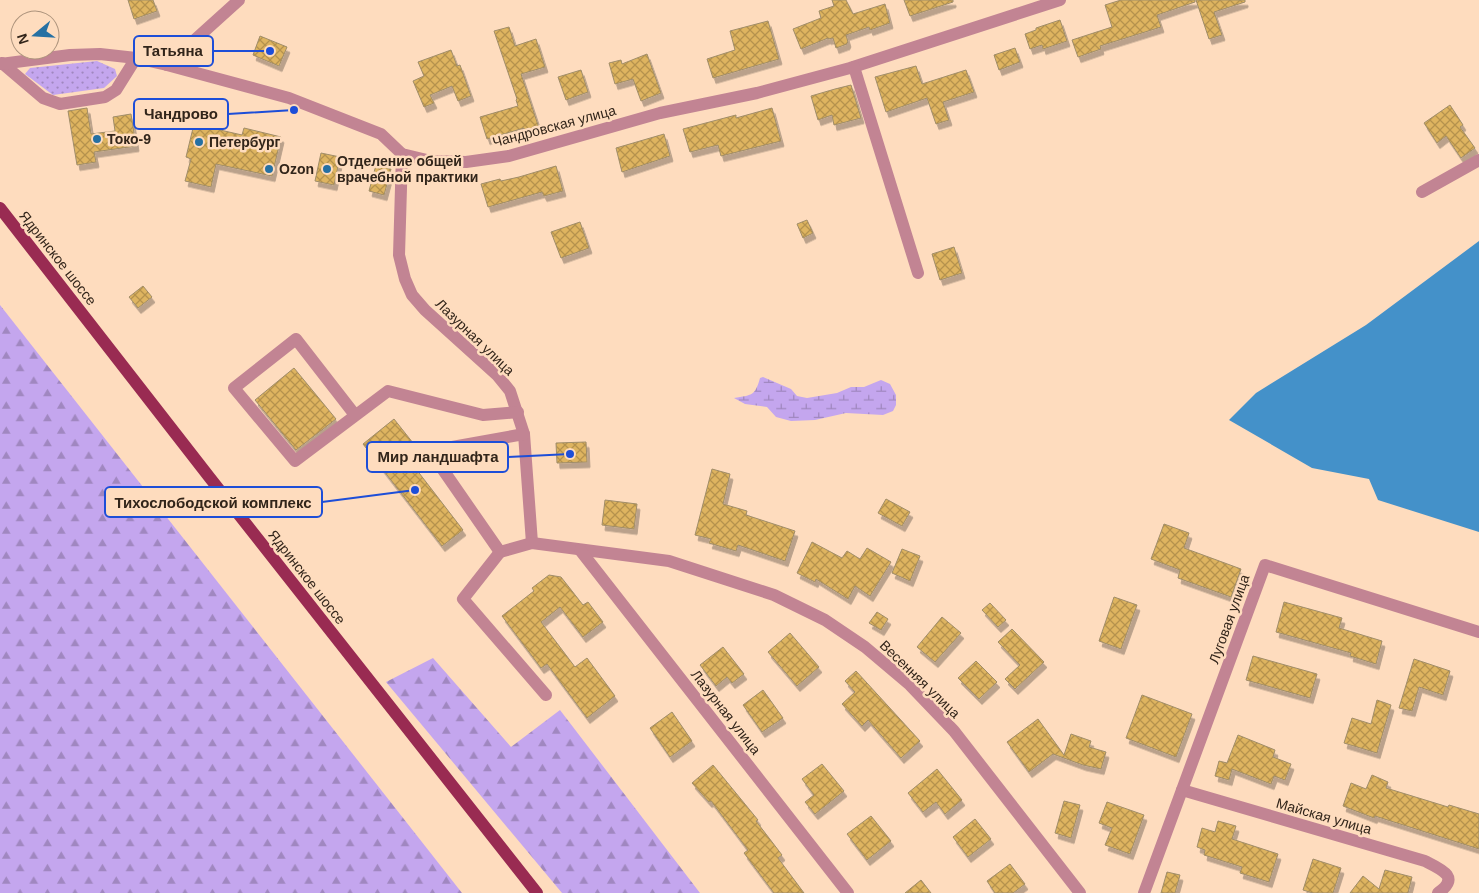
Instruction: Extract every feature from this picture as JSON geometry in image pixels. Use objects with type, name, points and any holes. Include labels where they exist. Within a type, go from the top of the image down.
[{"type":"main road","name":"Ядринское шоссе","points":[[0,208],[537,893]]},
{"type":"street","points":[[166,65],[239,0]]},
{"type":"street","name":"Чандровская улица","points":[[402,154],[431,161],[457,162],[509,156],[660,112],[757,93],[854,67],[1060,0]]},
{"type":"street","points":[[1,64],[70,55],[100,54],[136,58],[289,98],[382,134],[402,154]]},
{"type":"street","points":[[1,64],[43,98],[60,104],[105,97],[116,90],[136,58]]},
{"type":"street","points":[[854,67],[918,273]]},
{"type":"street","name":"Лазурная улица","points":[[402,154],[399,254],[405,279],[412,295],[425,310],[497,375],[510,392],[524,434],[532,543]]},
{"type":"street","points":[[1422,192],[1479,160]]},
{"type":"street","points":[[355,415],[296,339],[234,388],[295,461],[388,391],[483,415],[518,412]]},
{"type":"street","points":[[500,552],[430,451],[524,434]]},
{"type":"street","points":[[532,543],[500,552],[463,599],[546,695]]},
{"type":"street","name":"Весенняя улица","points":[[532,543],[669,561],[774,595],[825,620],[865,647],[910,685],[954,731],[1080,893]]},
{"type":"street","name":"Лазурная улица","points":[[580,550],[848,893]]},
{"type":"street","name":"Луговая улица","points":[[1144,893],[1265,565],[1479,632]]},
{"type":"street","name":"Майская улица","points":[[1182,790],[1425,861],[1441,869],[1448,876],[1449,885],[1438,893]]},
{"type":"green space","points":[[97,61],[115,69],[117,76],[104,88],[53,95],[25,74],[30,68]]},
{"type":"green space","points":[[0,305],[462,893],[0,893]]},
{"type":"green space","points":[[763,377],[791,389],[797,396],[807,398],[837,393],[851,387],[864,387],[881,380],[890,384],[896,395],[896,405],[893,411],[883,415],[846,413],[815,420],[791,421],[776,417],[767,407],[745,404],[734,398],[752,394],[760,378]]},
{"type":"green space","points":[[433,658],[511,747],[560,710],[700,893],[562,893],[386,682]]},
{"type":"water","points":[[1479,241],[1479,532],[1378,500],[1369,479],[1312,468],[1229,420],[1256,393],[1366,325]]},
{"type":"building","points":[[128,0],[153,0],[157,11],[134,19]]},
{"type":"building","points":[[832,0],[846,0],[853,14],[885,4],[890,23],[870,30],[869,27],[846,35],[847,44],[836,48],[833,38],[828,38],[801,49],[793,29],[821,18],[819,11],[834,6]]},
{"type":"building","points":[[904,0],[953,0],[953,2],[910,16]]},
{"type":"building","points":[[1121,0],[1195,0],[1195,2],[1157,15],[1161,27],[1100,46],[1101,49],[1078,57],[1072,40],[1112,27],[1105,5]]},
{"type":"building","points":[[1196,0],[1245,0],[1245,2],[1214,12],[1222,35],[1209,39]]},
{"type":"building","points":[[1060,20],[1067,41],[1043,49],[1042,45],[1030,49],[1025,34]]},
{"type":"building","points":[[768,21],[779,59],[713,78],[707,59],[735,50],[730,31]]},
{"type":"building","points":[[509,27],[515,46],[536,39],[545,67],[521,74],[539,128],[525,132],[524,128],[487,139],[480,117],[518,106],[494,31]]},
{"type":"building","points":[[260,36],[287,47],[279,66],[253,55]]},
{"type":"building","points":[[1015,48],[1020,62],[999,70],[994,55]]},
{"type":"building","points":[[451,50],[457,66],[460,65],[471,96],[458,101],[452,86],[430,95],[434,103],[424,107],[413,81],[424,76],[418,62]]},
{"type":"building","points":[[647,54],[661,93],[641,101],[633,79],[615,84],[609,63],[621,60],[622,64]]},
{"type":"building","points":[[916,66],[922,84],[966,70],[974,92],[943,102],[949,120],[936,124],[927,98],[886,112],[875,77]]},
{"type":"building","points":[[581,70],[588,92],[566,100],[558,77]]},
{"type":"building","points":[[851,85],[861,118],[834,125],[832,115],[818,120],[811,96]]},
{"type":"building","points":[[1450,105],[1463,125],[1460,127],[1475,148],[1461,158],[1446,136],[1437,143],[1424,123]]},
{"type":"building","points":[[87,108],[91,134],[115,131],[113,117],[131,114],[136,146],[94,152],[96,162],[77,165],[68,111]]},
{"type":"building","points":[[772,108],[781,141],[721,156],[718,145],[690,152],[683,129]]},
{"type":"building","points":[[194,124],[242,135],[244,128],[281,137],[272,176],[216,164],[211,187],[185,181],[191,159],[186,157]]},
{"type":"building","points":[[664,134],[670,156],[622,172],[616,148]]},
{"type":"building","name":"Отделение общей врачебной практики","points":[[321,153],[340,157],[334,185],[315,181]]},
{"type":"building","points":[[376,165],[391,169],[384,195],[369,191]]},
{"type":"building","points":[[556,166],[563,191],[544,196],[542,192],[488,207],[481,184],[519,177]]},
{"type":"building","points":[[807,220],[813,233],[803,238],[797,224]]},
{"type":"building","points":[[580,222],[589,248],[561,258],[551,232]]},
{"type":"building","points":[[954,247],[962,273],[940,280],[932,254]]},
{"type":"building","points":[[143,286],[152,297],[138,308],[129,297]]},
{"type":"building","points":[[294,368],[336,419],[296,450],[255,400]]},
{"type":"building","points":[[394,419],[417,448],[406,456],[463,530],[442,546],[363,444]]},
{"type":"building","points":[[586,442],[587,462],[557,463],[556,443]]},
{"type":"building","points":[[712,469],[730,474],[723,504],[747,511],[746,515],[795,531],[785,561],[738,545],[736,551],[709,543],[711,539],[695,535]]},
{"type":"building","points":[[886,499],[910,512],[902,526],[878,513]]},
{"type":"building","points":[[605,500],[637,504],[634,529],[602,525]]},
{"type":"building","points":[[1164,524],[1189,533],[1184,548],[1241,569],[1231,597],[1178,578],[1180,570],[1151,559]]},
{"type":"building","points":[[812,542],[842,558],[847,551],[860,559],[867,548],[891,562],[870,596],[855,586],[848,599],[816,579],[815,582],[797,573]]},
{"type":"building","points":[[902,549],[920,556],[910,581],[892,573]]},
{"type":"building","points":[[549,575],[561,577],[583,605],[588,602],[603,622],[583,637],[560,607],[541,622],[575,667],[587,658],[615,696],[587,718],[547,664],[541,668],[502,616],[534,591],[532,588]]},
{"type":"building","points":[[1114,597],[1137,605],[1121,649],[1099,641]]},
{"type":"building","points":[[1284,602],[1342,618],[1339,628],[1382,641],[1376,664],[1350,656],[1351,653],[1276,632]]},
{"type":"building","points":[[990,603],[1006,620],[998,627],[982,610]]},
{"type":"building","points":[[877,612],[888,619],[881,630],[869,623]]},
{"type":"building","points":[[942,617],[961,633],[935,662],[917,647]]},
{"type":"building","points":[[1012,629],[1044,662],[1015,689],[1005,679],[1020,665],[998,642]]},
{"type":"building","points":[[790,633],[819,667],[797,686],[768,652]]},
{"type":"building","points":[[723,647],[744,674],[732,683],[727,677],[716,686],[700,665]]},
{"type":"building","points":[[1253,656],[1317,674],[1310,698],[1246,680]]},
{"type":"building","points":[[1414,659],[1450,671],[1443,695],[1419,687],[1412,711],[1399,708]]},
{"type":"building","points":[[976,661],[997,682],[979,699],[958,678]]},
{"type":"building","points":[[856,671],[920,741],[901,758],[868,720],[862,726],[842,704],[855,692],[845,681]]},
{"type":"building","points":[[763,690],[783,718],[762,732],[743,705]]},
{"type":"building","points":[[1142,695],[1192,714],[1176,757],[1126,738]]},
{"type":"building","points":[[1377,700],[1391,705],[1377,753],[1344,743],[1352,718],[1371,724]]},
{"type":"building","points":[[672,712],[692,741],[670,757],[650,728]]},
{"type":"building","points":[[1038,719],[1064,755],[1071,734],[1091,741],[1089,747],[1106,752],[1101,769],[1083,765],[1053,754],[1029,772],[1007,742]]},
{"type":"building","points":[[1238,735],[1275,750],[1273,757],[1291,764],[1285,780],[1274,776],[1271,784],[1232,769],[1229,780],[1215,776],[1219,761],[1227,763]]},
{"type":"building","points":[[822,764],[844,791],[815,814],[805,802],[814,795],[802,779]]},
{"type":"building","points":[[713,765],[758,820],[756,821],[782,855],[778,858],[804,893],[774,893],[744,853],[748,850],[711,801],[709,802],[692,783]]},
{"type":"building","points":[[937,769],[962,800],[945,814],[936,802],[923,812],[908,793]]},
{"type":"building","points":[[1372,775],[1388,782],[1386,788],[1448,807],[1449,805],[1479,814],[1479,849],[1375,816],[1374,818],[1343,806],[1351,783],[1366,789]]},
{"type":"building","points":[[1064,801],[1080,805],[1071,838],[1055,833]]},
{"type":"building","points":[[1107,802],[1144,815],[1130,854],[1105,845],[1112,828],[1099,823]]},
{"type":"building","points":[[871,816],[891,841],[867,860],[847,834]]},
{"type":"building","points":[[975,819],[991,839],[968,857],[953,837]]},
{"type":"building","points":[[1218,821],[1236,826],[1232,839],[1278,854],[1269,882],[1240,873],[1242,867],[1204,855],[1205,850],[1197,847],[1202,828],[1215,832]]},
{"type":"building","points":[[1313,859],[1341,868],[1333,893],[1313,893],[1303,890]]},
{"type":"building","points":[[1010,864],[1025,884],[1013,893],[995,893],[987,881]]},
{"type":"building","points":[[1385,870],[1412,877],[1408,893],[1350,893],[1363,876],[1379,889]]},
{"type":"building","points":[[1167,872],[1180,875],[1175,893],[1161,893]]},
{"type":"building","points":[[921,880],[931,893],[905,893]]},
{"type":"place","name":"Татьяна","points":[[270,51]]},
{"type":"place","name":"Чандрово","points":[[294,110]]},
{"type":"place","name":"Токо-9","points":[[97,139]]},
{"type":"place","name":"Петербург","points":[[199,142]]},
{"type":"place","name":"Ozon","points":[[269,169]]},
{"type":"place","name":"Отделение общей врачебной практики","points":[[327,169]]},
{"type":"place","name":"Мир ландшафта","points":[[570,454]]},
{"type":"place","name":"Тихослободской комплекс","points":[[415,490]]}]
